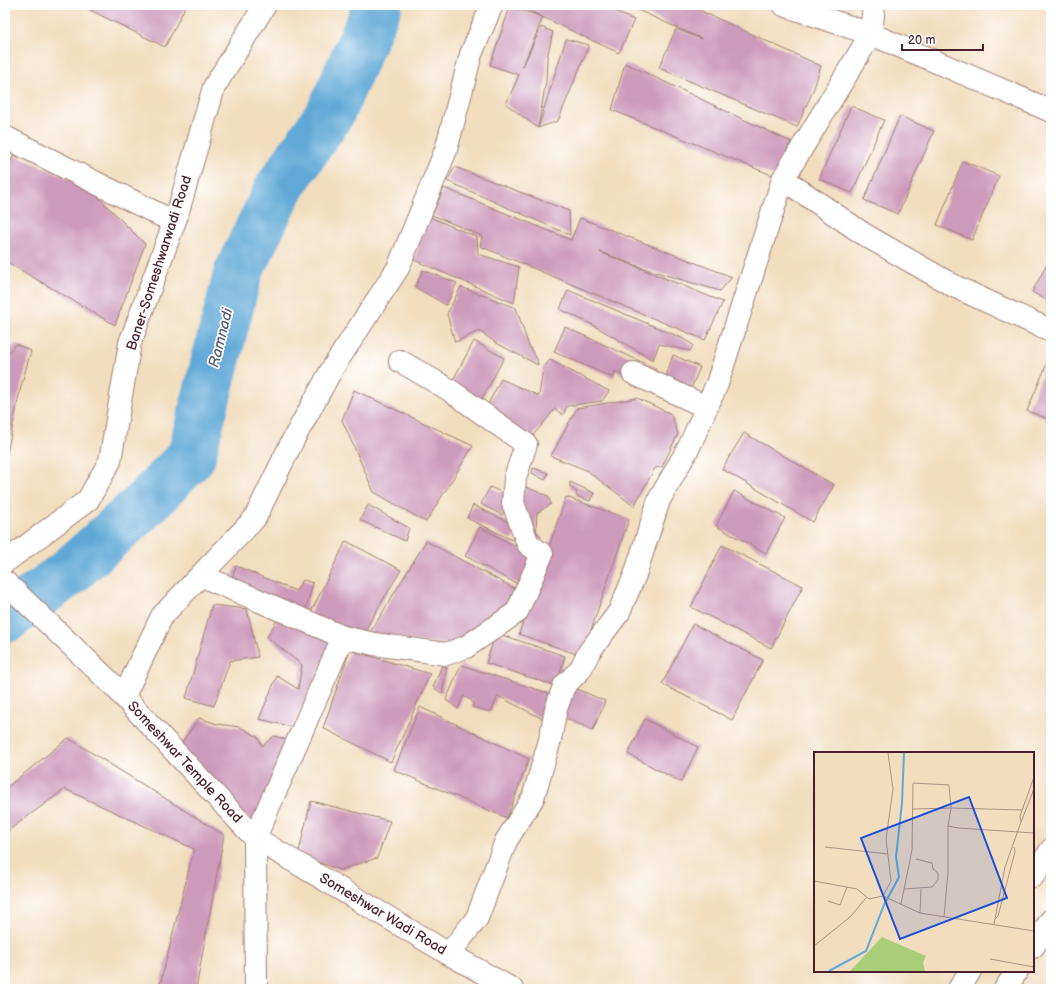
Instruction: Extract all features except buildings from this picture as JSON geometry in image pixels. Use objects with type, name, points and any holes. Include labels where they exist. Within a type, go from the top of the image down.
[{"type":"street","name":"Baner-Someshwarwadi Road","points":[[5,562],[88,500],[110,461],[130,343],[174,222],[214,87],[265,5]]},
{"type":"street","points":[[119,691],[162,616],[256,518],[292,442],[332,369],[398,268],[446,150],[471,54],[492,5]]},
{"type":"street","points":[[784,5],[871,34],[1051,111]]},
{"type":"street","points":[[449,954],[477,918],[506,841],[533,798],[564,686],[580,670],[589,652],[619,612],[635,575],[659,500],[689,447],[717,384],[773,217],[783,179],[871,34],[874,5]]},
{"type":"street","points":[[5,137],[174,222]]},
{"type":"street","points":[[783,179],[865,235],[954,286],[1051,331]]},
{"type":"street","points":[[202,576],[343,637],[374,644],[446,654],[466,647],[517,612],[542,554],[528,544],[513,503],[515,478],[526,444],[448,389],[400,361]]},
{"type":"street","points":[[633,373],[706,407]]},
{"type":"street","name":"Someshwar Temple Road","points":[[5,582],[119,691],[255,838]]},
{"type":"street","points":[[256,989],[255,838],[343,637]]},
{"type":"street","name":"Someshwar Wadi Road","points":[[255,838],[449,954],[512,989]]},
{"type":"street","points":[[1034,875],[1051,850]]},
{"type":"street","points":[[1034,946],[1051,920]]},
{"type":"street","points":[[959,989],[969,972]]},
{"type":"street","points":[[1005,989],[1016,972]]},
{"type":"waterway","name":"Ramnadi","points":[[5,619],[67,574],[143,506],[191,457],[238,273],[279,188],[331,112],[378,5]]}]
